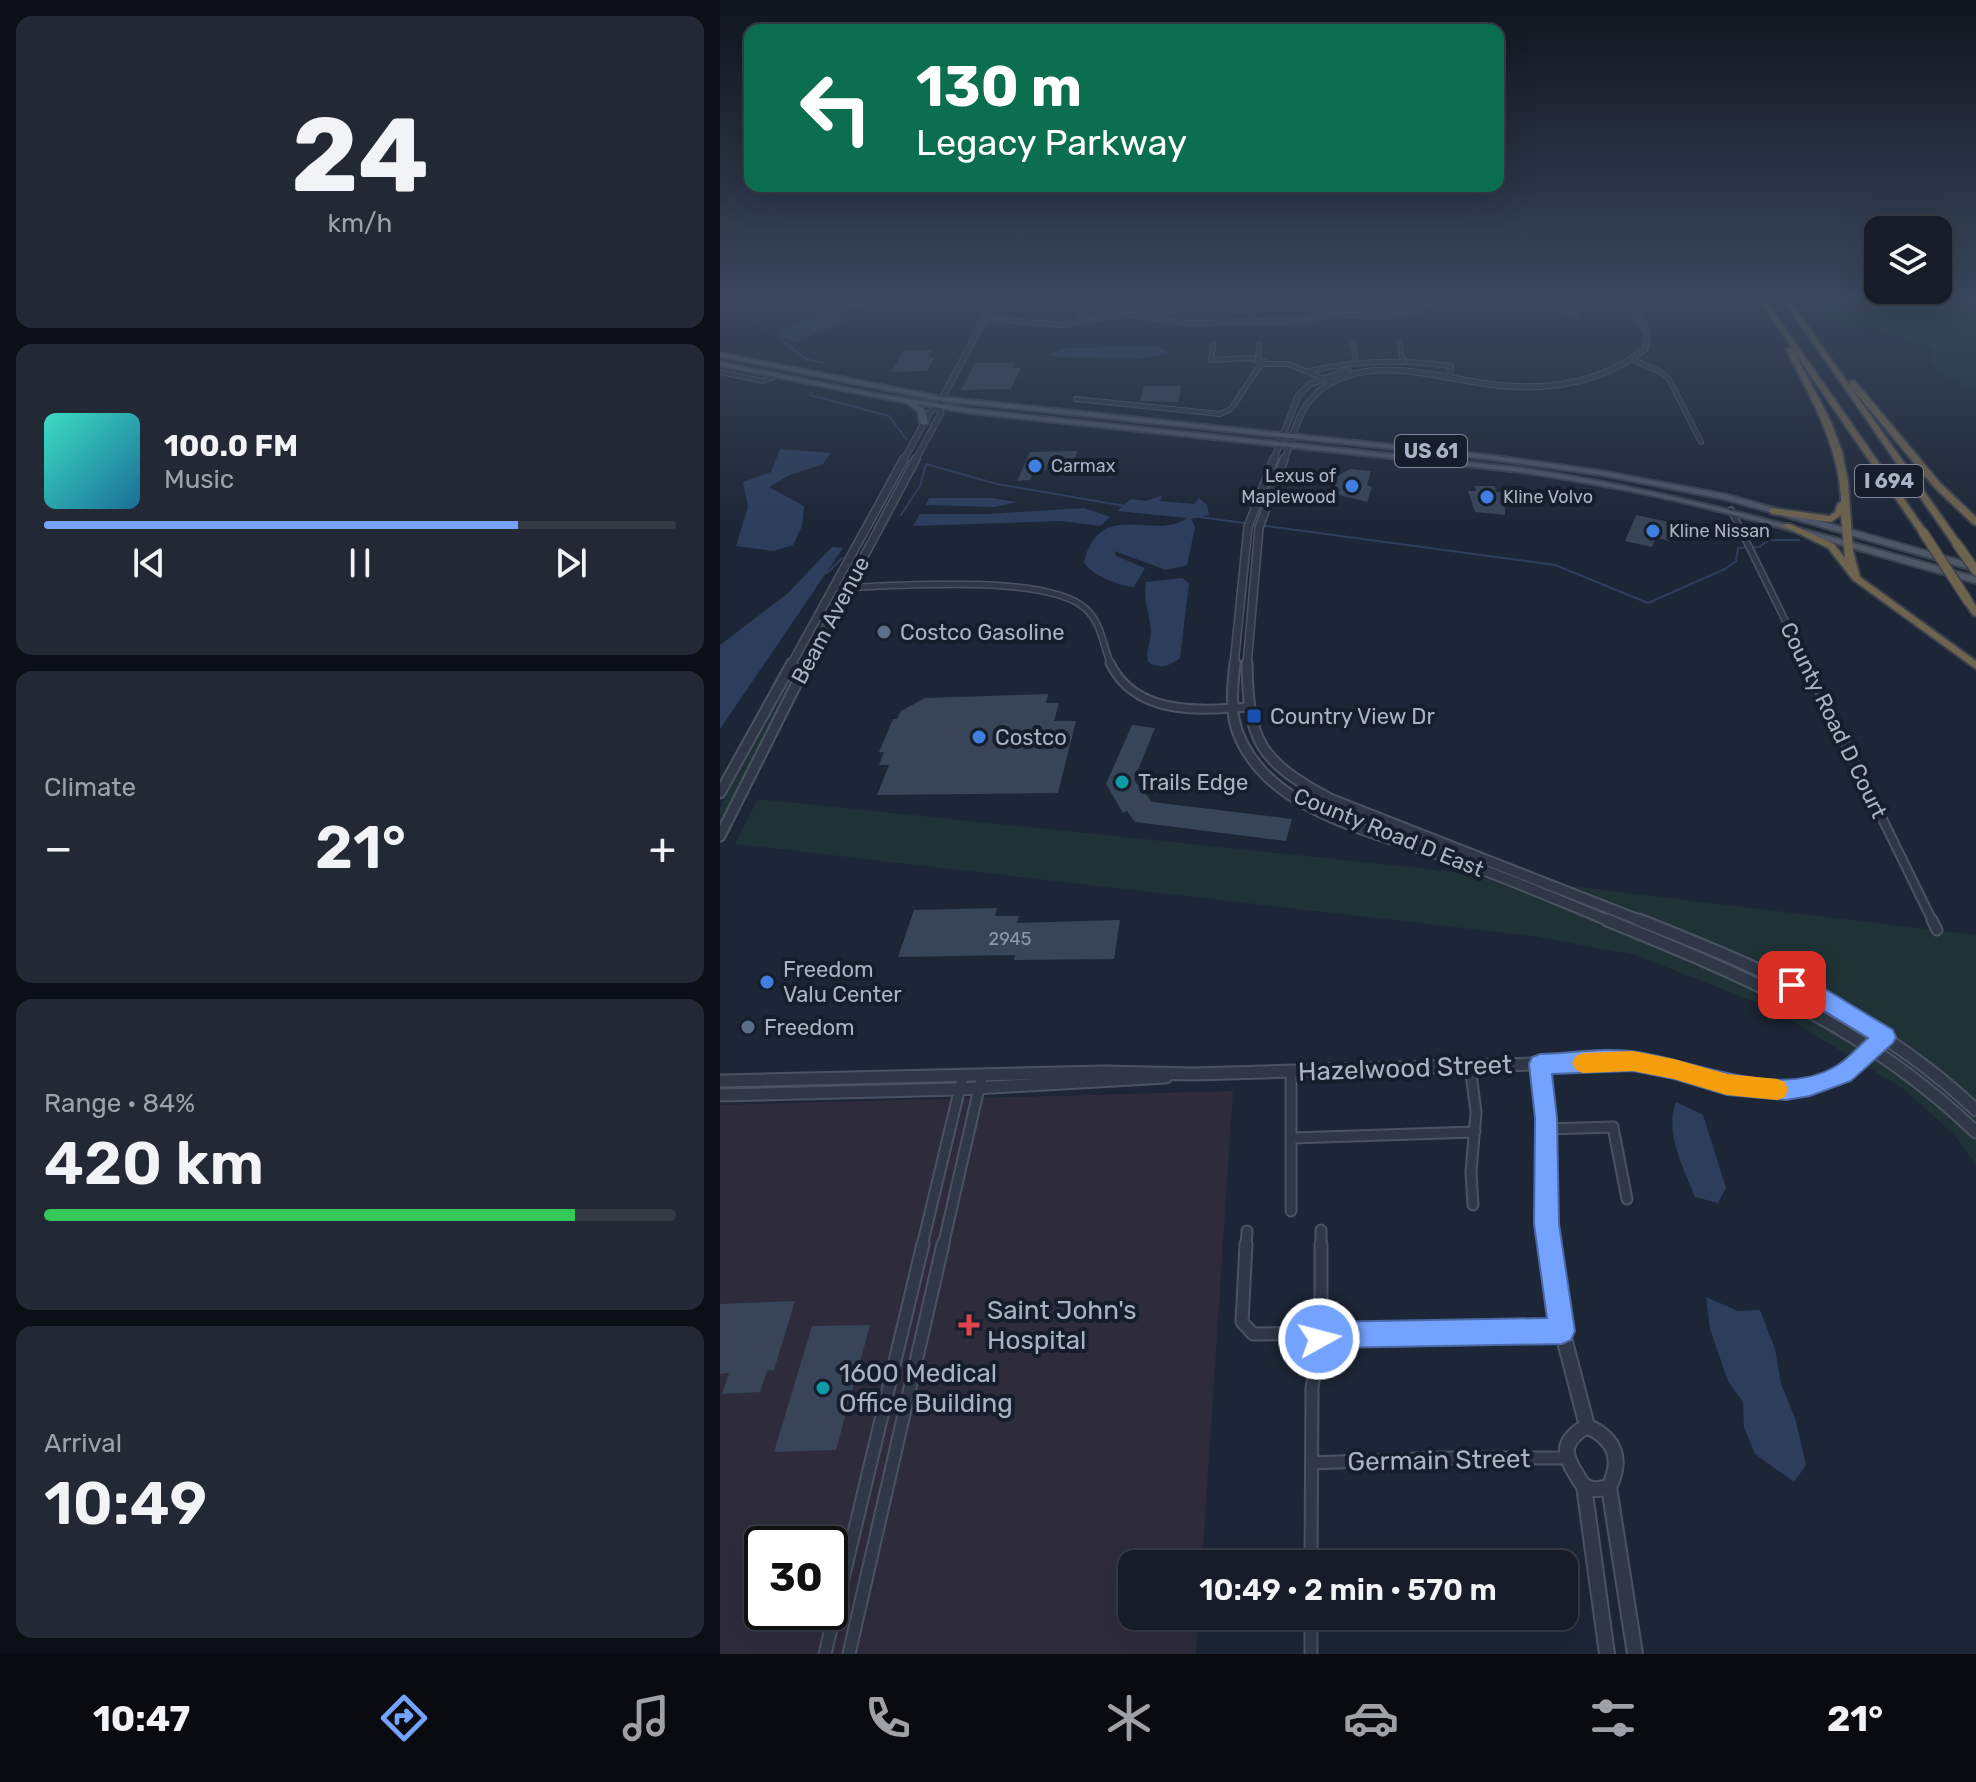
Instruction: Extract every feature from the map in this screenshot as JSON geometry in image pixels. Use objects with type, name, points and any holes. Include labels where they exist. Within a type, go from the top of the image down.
[{"type":"highway","points":[[1804,375],[1837,446],[1844,494],[1844,532],[1849,561],[1856,578]]},
{"type":"highway","name":"I 694","points":[[1815,375],[1976,613]]},
{"type":"highway","name":"I 694","points":[[1840,375],[1976,570]]},
{"type":"highway","points":[[1846,375],[1938,486],[1973,519]]},
{"type":"highway","points":[[1772,511],[1831,519],[1839,513],[1844,494]]},
{"type":"highway","points":[[1787,526],[1831,546],[1856,578],[1976,666]]},
{"type":"main road","name":"US 61","points":[[772,375],[906,401],[1282,435],[1292,441],[1638,488],[1731,510],[1976,580]]},
{"type":"main road","name":"US 61","points":[[814,375],[940,402],[1278,444],[1292,441],[1502,459],[1602,473],[1725,497],[1976,570]]},
{"type":"main road","points":[[906,401],[921,411],[924,423]]},
{"type":"street","points":[[736,375],[765,381],[776,376]]},
{"type":"street","name":"Beam Avenue","points":[[720,793],[924,423],[954,375]]},
{"type":"street","points":[[1076,399],[1183,411],[1227,412],[1252,375]]},
{"type":"street","points":[[1316,375],[1332,382]]},
{"type":"street","name":"County Road D East","points":[[1332,375],[1301,392],[1278,444],[1248,527],[1230,709],[1237,731],[1260,770],[1283,790],[1320,810],[1486,871],[1783,993],[1874,1046],[1958,1113],[1976,1132]]},
{"type":"street","name":"County Road D East","points":[[1353,375],[1332,382],[1315,393],[1306,405],[1263,512],[1257,543],[1248,707],[1253,731],[1264,750],[1298,782],[1330,799],[1650,924],[1812,993],[1937,1073],[1976,1110]]},
{"type":"street","name":"County Road D East","points":[[1440,375],[1450,376]]},
{"type":"street","name":"County Road D East","points":[[1444,375],[1505,386],[1542,385],[1597,375]]},
{"type":"street","points":[[1664,375],[1701,442]]},
{"type":"street","name":"Beam Avenue","points":[[720,836],[845,588],[941,413],[940,402]]},
{"type":"street","points":[[1173,424],[1183,411]]},
{"type":"street","name":"County Road D Court","points":[[1731,510],[1937,930]]},
{"type":"street","points":[[832,588],[1012,587],[1060,595],[1086,608],[1097,620],[1104,633],[1114,675],[1124,687],[1159,704],[1230,709],[1248,707]]},
{"type":"street","name":"Hazelwood Street","points":[[720,1081],[1130,1072],[1193,1074],[1633,1061],[1735,1086],[1786,1089],[1810,1086],[1843,1074],[1885,1037]]},
{"type":"street","points":[[1540,1064],[1546,1129],[1546,1224],[1562,1331],[1587,1426]]},
{"type":"street","points":[[1470,1066],[1475,1132],[1471,1172],[1473,1205]]},
{"type":"street","points":[[1291,1071],[1291,1211]]},
{"type":"street","name":"Hazelwood Street","points":[[720,1095],[959,1089],[1130,1081],[1193,1074]]},
{"type":"street","points":[[825,1654],[963,1075]]},
{"type":"street","points":[[849,1654],[982,1075]]},
{"type":"street","points":[[1546,1129],[1613,1127],[1627,1199]]},
{"type":"street","points":[[1292,1138],[1475,1132]]},
{"type":"street","points":[[1311,1550],[1312,1388],[1321,1335],[1321,1230]]},
{"type":"street","points":[[1247,1231],[1244,1327],[1259,1335],[1562,1331]]},
{"type":"street","points":[[1607,1654],[1584,1486],[1566,1458],[1567,1446],[1575,1433],[1587,1426],[1602,1431],[1613,1443],[1618,1458],[1617,1473],[1609,1487],[1635,1654]]},
{"type":"street","name":"Germain Street","points":[[1312,1463],[1442,1458],[1566,1458]]},
{"type":"street","points":[[1584,1486],[1593,1490],[1609,1487]]},
{"type":"street","points":[[1311,1630],[1311,1654]]},
{"type":"shaded area","name":"Saint John's Hospital","points":[[1233,1091],[1203,1550],[1118,1550],[1118,1630],[1198,1630],[1196,1654],[720,1654],[720,1105]]},
{"type":"green space","points":[[1946,375],[1976,375],[1976,391]]},
{"type":"green space","points":[[832,603],[835,603],[767,729],[720,829],[720,808]]},
{"type":"green space","points":[[758,799],[1411,867],[1976,935],[1976,1163],[1953,1134],[1905,1090],[1769,1007],[1635,955],[1533,936],[735,844]]},
{"type":"water","points":[[780,449],[830,453],[823,464],[790,475],[769,487],[804,506],[802,526],[793,545],[774,551],[736,546],[748,507],[743,482],[771,472]]},
{"type":"water","points":[[1163,495],[1160,501],[1194,504],[1199,498],[1207,505],[1209,515],[1191,519],[1195,527],[1187,565],[1166,570],[1114,551],[1116,556],[1145,568],[1134,587],[1106,579],[1087,567],[1084,562],[1092,542],[1103,531],[1115,526],[1174,524],[1187,518],[1117,511],[1131,499],[1146,501]]},
{"type":"water","points":[[929,498],[993,498],[1016,502],[995,507],[926,505]]},
{"type":"water","points":[[1084,508],[1110,517],[1100,526],[1062,521],[913,526],[920,514],[987,514]]},
{"type":"water","points":[[832,547],[843,548],[720,729],[720,645],[787,594]]},
{"type":"water","points":[[1182,578],[1189,583],[1180,658],[1168,665],[1157,666],[1148,662],[1147,658],[1151,629],[1146,582]]},
{"type":"water","points":[[1676,1102],[1703,1115],[1726,1188],[1718,1203],[1695,1197],[1674,1138],[1672,1126]]},
{"type":"water","points":[[1706,1297],[1738,1311],[1760,1310],[1775,1349],[1781,1384],[1795,1418],[1806,1465],[1794,1482],[1755,1454],[1744,1427],[1743,1402],[1728,1381],[1710,1329]]},
{"type":"building","points":[[969,375],[1018,375],[1011,389],[961,390]]},
{"type":"building","points":[[1144,386],[1181,386],[1178,402],[1140,401]]},
{"type":"building","name":"Carmax","points":[[1077,451],[1075,461],[1048,462],[1046,470],[1033,473],[1030,480],[1017,481],[1030,452]]},
{"type":"building","name":"Lexus of Maplewood","points":[[1350,469],[1371,471],[1367,485],[1372,487],[1367,502],[1335,494],[1338,487],[1333,487],[1335,484],[1322,483],[1325,475],[1337,476]]},
{"type":"building","name":"Kline Volvo","points":[[1475,486],[1495,486],[1496,492],[1505,491],[1505,515],[1475,512],[1468,491],[1476,491]]},
{"type":"building","name":"Kline Nissan","points":[[1636,515],[1678,524],[1672,541],[1656,538],[1652,547],[1625,541]]},
{"type":"building","name":"Costco","points":[[1048,694],[1046,703],[1059,703],[1054,721],[1076,721],[1058,793],[877,795],[889,765],[879,765],[884,752],[879,752],[893,719],[897,719],[901,711],[925,698]]},
{"type":"building","name":"Trails Edge","points":[[1132,725],[1155,728],[1134,780],[1152,802],[1292,819],[1286,841],[1135,822],[1127,811],[1123,813],[1106,784]]},
{"type":"building","points":[[997,908],[995,916],[1019,916],[1017,923],[1120,920],[1114,959],[1014,960],[1015,955],[898,957],[914,910]]},
{"type":"building","points":[[795,1301],[774,1370],[767,1371],[760,1392],[722,1394],[729,1373],[720,1374],[720,1304]]},
{"type":"building","name":"1600 Medical Office Building","points":[[870,1325],[836,1450],[774,1452],[812,1326]]},
{"type":"waterway","points":[[812,393],[810,395],[889,416],[906,439]]},
{"type":"waterway","points":[[901,515],[920,486],[926,464],[997,484],[1125,506]]},
{"type":"waterway","points":[[1192,516],[1555,565],[1648,603],[1725,569],[1736,561],[1738,548],[1759,547],[1769,540],[1799,540]]},
{"type":"waterway","points":[[827,573],[842,558]]},
{"type":"slow traffic","points":[[1583,1063],[1633,1061],[1727,1085],[1777,1090]]},
{"type":"place","name":"Carmax","points":[[1035,466]]},
{"type":"place","name":"Lexus of Maplewood","points":[[1352,486]]},
{"type":"place","name":"Kline Volvo","points":[[1487,497]]},
{"type":"place","name":"Kline Nissan","points":[[1653,531]]},
{"type":"place","name":"Costco Gasoline","points":[[884,632]]},
{"type":"place","name":"Country View Dr","points":[[1254,716]]},
{"type":"place","name":"Costco","points":[[979,737]]},
{"type":"place","name":"Trails Edge","points":[[1122,782]]},
{"type":"place","name":"Freedom Valu Center","points":[[767,982]]},
{"type":"place","name":"Freedom","points":[[748,1027]]},
{"type":"place","name":"Saint John's Hospital","points":[[969,1325]]},
{"type":"place","name":"1600 Medical Office Building","points":[[823,1388]]},
{"type":"route","points":[[1319,1339],[1321,1335],[1562,1331],[1546,1224],[1546,1118],[1540,1064],[1633,1061],[1727,1085],[1786,1089],[1810,1086],[1843,1074],[1885,1037],[1812,993],[1792,985]]}]
